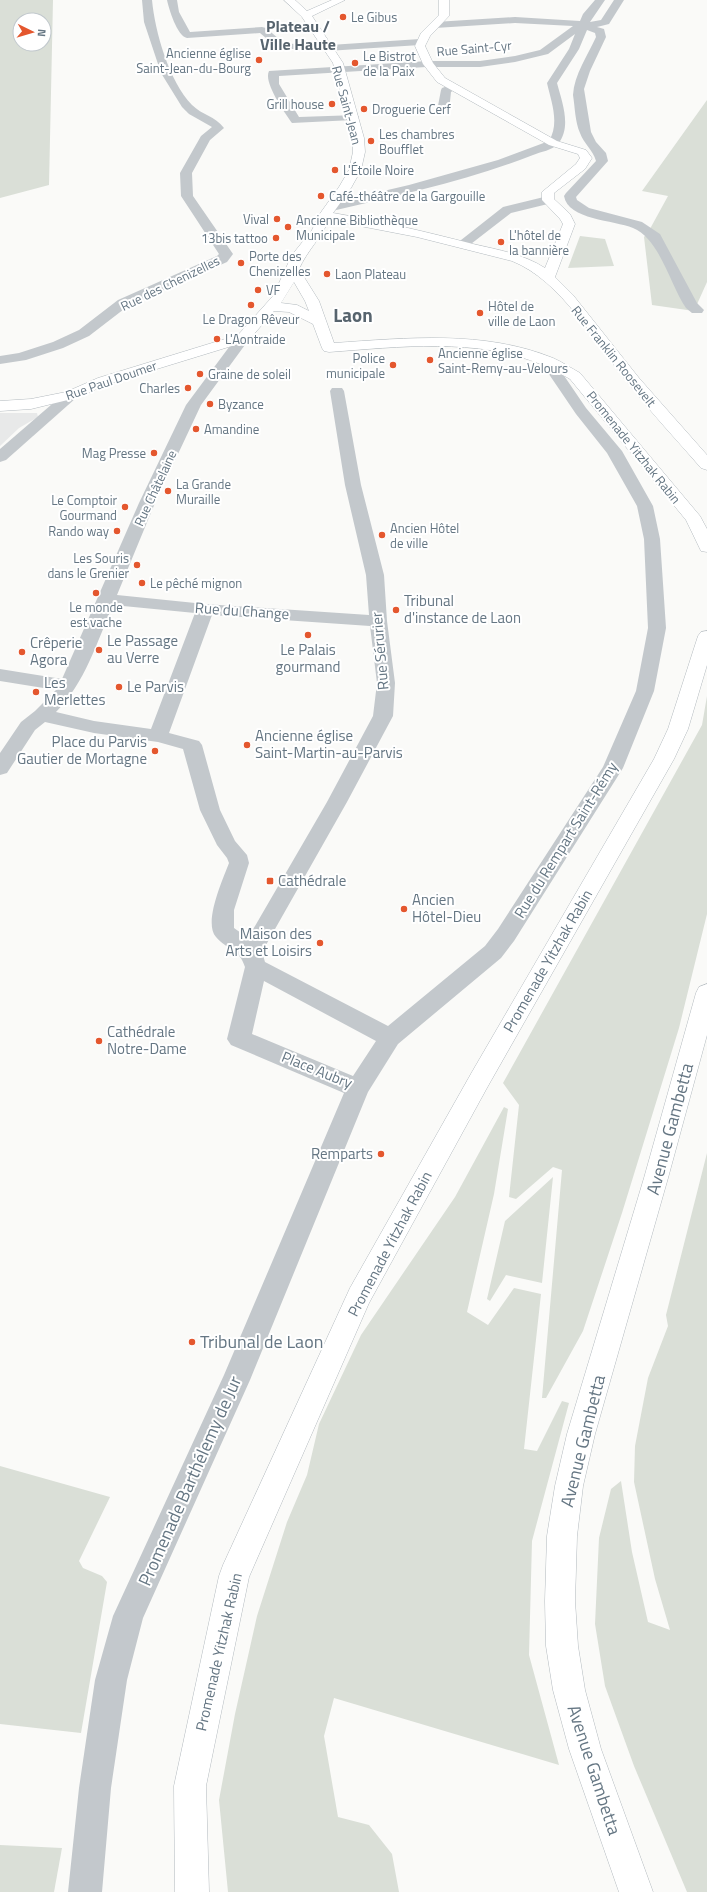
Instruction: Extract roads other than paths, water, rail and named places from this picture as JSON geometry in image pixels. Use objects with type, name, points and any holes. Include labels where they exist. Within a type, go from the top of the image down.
[{"type":"street","name":"Rue des Chenizelles","points":[[0,360],[21,357],[58,345],[84,333],[124,303],[222,259],[226,254],[187,196],[186,173],[201,148],[205,138],[218,128],[215,123],[196,114],[188,107],[181,99],[171,78],[166,73],[149,22],[147,0]]},
{"type":"street","points":[[172,0],[174,12],[187,35],[262,30],[283,47],[324,44],[420,42]]},
{"type":"street","points":[[444,0],[444,16],[424,34],[420,42],[420,46],[429,65],[441,80],[553,143],[582,152],[585,155],[586,160],[582,166],[551,188],[547,196],[548,200],[566,217],[569,224],[548,278]]},
{"type":"street","points":[[329,211],[502,163],[553,143],[558,135],[560,119],[552,82],[574,48],[579,26],[600,0]]},
{"type":"street","points":[[579,26],[605,22],[619,0]]},
{"type":"street","name":"Rue Saint-Jean","points":[[292,270],[299,255],[318,231],[329,211],[345,188],[359,159],[358,138],[338,63],[306,15],[293,2]]},
{"type":"street","points":[[306,15],[337,2]]},
{"type":"street","points":[[435,25],[515,20],[597,29],[601,34],[600,42],[583,76],[579,95],[585,132],[591,144],[600,153],[602,161],[570,196],[571,201],[585,211],[638,225],[655,237],[691,306],[697,310]]},
{"type":"street","name":"Rue Saint-Cyr","points":[[353,117],[296,121],[274,84],[273,73],[339,68],[480,64],[515,59],[544,52],[579,26]]},
{"type":"street","points":[[443,111],[446,90],[453,87]]},
{"type":"street","points":[[462,244],[507,210],[548,200]]},
{"type":"street","name":"Rue Franklin Roosevelt","points":[[329,211],[462,244],[522,261],[532,266],[548,278],[568,299],[659,411],[707,465]]},
{"type":"street","points":[[292,270],[312,301],[319,321]]},
{"type":"street","name":"Rue Châtelaine","points":[[0,768],[28,726],[42,715],[61,696],[68,686],[107,599],[147,503],[194,405],[244,338],[271,307],[285,287],[292,270]]},
{"type":"street","points":[[271,307],[292,308],[319,321]]},
{"type":"street","name":"Promenade Yitzhak Rabin","points":[[319,321],[329,348],[445,342],[470,344],[510,350],[562,367],[575,376],[694,519],[707,547]]},
{"type":"street","name":"Rue Paul Doumer","points":[[0,406],[31,404],[71,395],[103,381],[244,338]]},
{"type":"street","name":"Rue du Rempart Saint-Rémy","points":[[390,1038],[493,952],[506,935],[613,768],[645,691],[657,628],[652,539],[645,506],[614,451],[581,411],[547,361]]},
{"type":"street","name":"Rue Sérurier","points":[[253,959],[383,716],[386,683],[378,621],[375,575],[353,485],[337,391]]},
{"type":"street","points":[[0,457],[71,395]]},
{"type":"street","name":"Rue du Change","points":[[107,599],[205,609],[378,621]]},
{"type":"street","points":[[158,736],[205,609]]},
{"type":"street","name":"Promenade Yitzhak Rabin","points":[[192,1892],[190,1786],[234,1576],[359,1296],[480,1079],[664,759],[678,729],[707,636]]},
{"type":"street","points":[[0,675],[68,686]]},
{"type":"street","points":[[42,715],[94,727],[158,736],[192,745],[210,810],[227,845],[237,855],[238,863],[223,910],[223,931],[253,959],[390,1038]]},
{"type":"street","name":"Place Aubry","points":[[253,959],[240,1039],[358,1088],[390,1038]]},
{"type":"street","name":"Avenue Gambetta","points":[[636,1892],[585,1749],[569,1690],[561,1631],[560,1601],[562,1536],[569,1486],[583,1428],[656,1178],[707,993]]},
{"type":"street","name":"Promenade Barthélemy de Jur","points":[[84,1892],[95,1788],[111,1680],[128,1616],[239,1373],[358,1088]]},
{"type":"place","name":"Le Gibus","points":[[343,17]]},
{"type":"place","name":"Ancienne église Saint-Jean-du-Bourg","points":[[259,60]]},
{"type":"place","name":"Le Bistrot de la Paix","points":[[355,63]]},
{"type":"place","name":"Grill house","points":[[332,104]]},
{"type":"place","name":"Droguerie Cerf","points":[[364,109]]},
{"type":"place","name":"Les chambres Boufflet","points":[[371,141]]},
{"type":"place","name":"L'Étoile Noire","points":[[335,170]]},
{"type":"place","name":"Café-théâtre de la Gargouille","points":[[321,196]]},
{"type":"place","name":"Vival","points":[[277,219]]},
{"type":"place","name":"Ancienne Bibliothèque Municipale","points":[[288,227]]},
{"type":"place","name":"13bis tattoo","points":[[276,238]]},
{"type":"place","name":"L'hôtel de la bannière","points":[[501,242]]},
{"type":"place","name":"Porte des Chenizelles","points":[[241,263]]},
{"type":"place","name":"Laon Plateau","points":[[327,274]]},
{"type":"place","name":"VF","points":[[258,290]]},
{"type":"place","name":"Le Dragon Rêveur","points":[[251,305]]},
{"type":"place","name":"Hôtel de ville de Laon","points":[[480,313]]},
{"type":"place","name":"L'Aontraide","points":[[217,339]]},
{"type":"place","name":"Ancienne église Saint-Remy-au-Velours","points":[[430,360]]},
{"type":"place","name":"Police municipale","points":[[393,365]]},
{"type":"place","name":"Graine de soleil","points":[[200,374]]},
{"type":"place","name":"Charles","points":[[188,388]]},
{"type":"place","name":"Byzance","points":[[210,404]]},
{"type":"place","name":"Amandine","points":[[196,429]]},
{"type":"place","name":"Mag Presse","points":[[154,453]]},
{"type":"place","name":"La Grande Muraille","points":[[168,491]]},
{"type":"place","name":"Le Comptoir Gourmand","points":[[125,507]]},
{"type":"place","name":"Rando way","points":[[117,531]]},
{"type":"place","name":"Ancien Hôtel de ville","points":[[382,535]]},
{"type":"place","name":"Les Souris dans le Grenier","points":[[137,565]]},
{"type":"place","name":"Le pêché mignon","points":[[142,583]]},
{"type":"place","name":"Le monde est vache","points":[[96,593]]},
{"type":"place","name":"Tribunal d'instance de Laon","points":[[396,610]]},
{"type":"place","name":"Le Palais gourmand","points":[[308,635]]},
{"type":"place","name":"Le Passage au Verre","points":[[99,650]]},
{"type":"place","name":"Crêperie Agora","points":[[22,652]]},
{"type":"place","name":"Le Parvis","points":[[119,687]]},
{"type":"place","name":"Les Merlettes","points":[[36,692]]},
{"type":"place","name":"Ancienne église Saint-Martin-au-Parvis","points":[[247,745]]},
{"type":"place","name":"Place du Parvis Gautier de Mortagne","points":[[155,751]]},
{"type":"place","name":"Cathédrale","points":[[270,881]]},
{"type":"place","name":"Ancien Hôtel-Dieu","points":[[404,909]]},
{"type":"place","name":"Maison des Arts et Loisirs","points":[[320,943]]},
{"type":"place","name":"Cathédrale Notre-Dame","points":[[99,1041]]},
{"type":"place","name":"Remparts","points":[[381,1154]]},
{"type":"place","name":"Tribunal de Laon","points":[[192,1342]]},
{"type":"district","name":"Plateau / Ville Haute","points":[[298,35]]},
{"type":"district","name":"Laon","points":[[353,315]]}]
